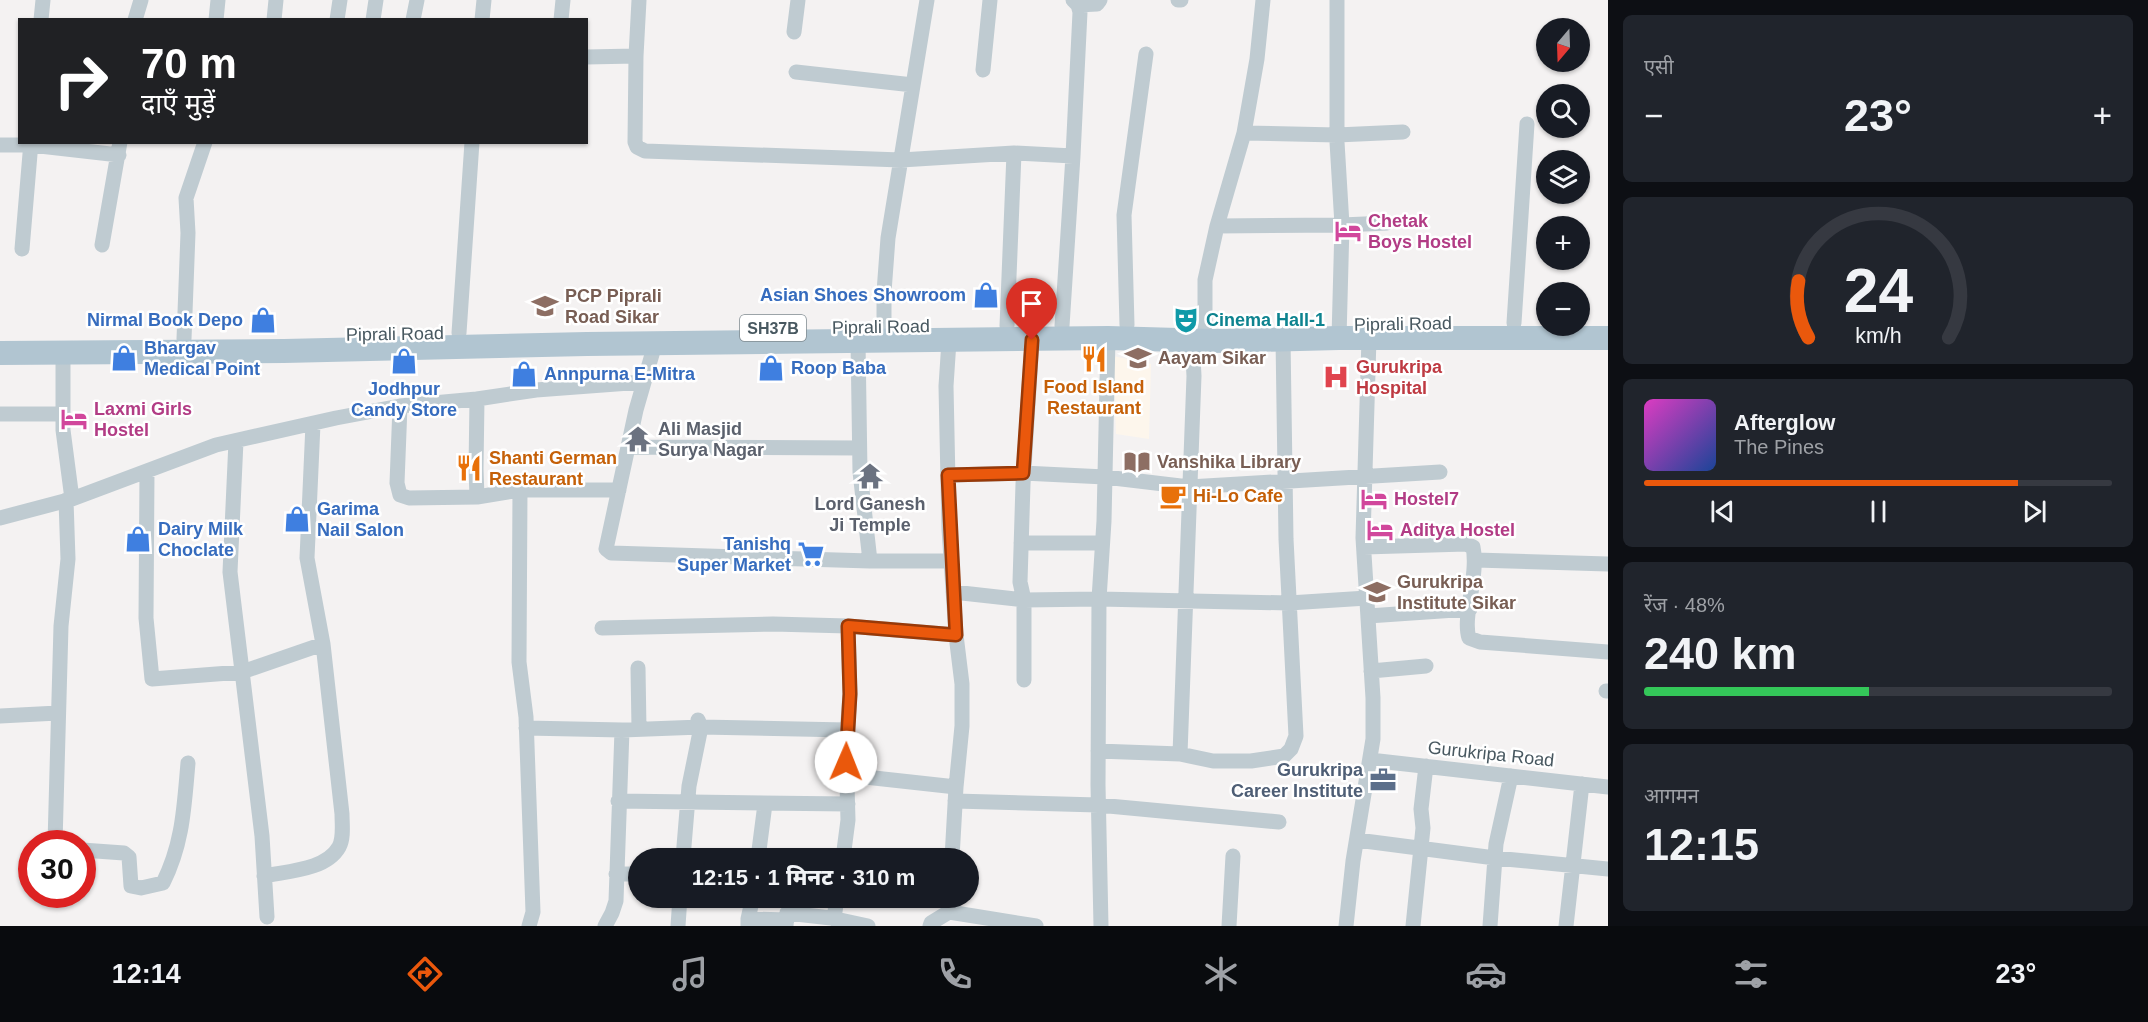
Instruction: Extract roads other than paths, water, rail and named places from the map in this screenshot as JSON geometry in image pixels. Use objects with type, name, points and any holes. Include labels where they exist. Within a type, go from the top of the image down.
[{"type":"main road","name":"Piprali Road","points":[[1198,333],[1340,331],[1536,322]]},
{"type":"main road","points":[[1590,322],[1608,322]]},
{"type":"main road","name":"Piprali Road","points":[[0,339],[184,339],[1007,326],[1062,326],[1118,332]]},
{"type":"main road","points":[[0,353],[1032,340],[1118,332],[1198,333],[1283,339],[1340,331],[1369,338],[1608,338]]},
{"type":"street","points":[[41,18],[43,0]]},
{"type":"street","points":[[136,18],[141,0]]},
{"type":"street","points":[[216,18],[218,0]]},
{"type":"street","points":[[274,18],[276,0]]},
{"type":"street","points":[[337,18],[340,0]]},
{"type":"street","points":[[373,18],[376,0]]},
{"type":"street","points":[[413,18],[417,0]]},
{"type":"street","points":[[482,18],[484,0]]},
{"type":"street","points":[[561,18],[562,0]]},
{"type":"street","points":[[639,0],[635,142],[640,150],[901,160],[1014,153],[1073,156]]},
{"type":"street","points":[[794,32],[798,0]]},
{"type":"street","points":[[884,327],[888,238],[927,0]]},
{"type":"street","points":[[983,70],[990,0]]},
{"type":"street","points":[[1075,2],[1097,4],[1100,0]]},
{"type":"street","points":[[1180,754],[1189,487],[1198,333],[1205,280],[1216,226],[1244,133],[1257,59],[1263,0]]},
{"type":"street","points":[[1337,0],[1337,135],[1342,225],[1340,331]]},
{"type":"street","points":[[1062,326],[1080,12],[1075,2]]},
{"type":"street","points":[[1101,926],[1098,805],[1099,599],[1105,477],[1118,332],[1124,215],[1146,54]]},
{"type":"street","points":[[588,57],[636,56]]},
{"type":"street","points":[[796,72],[913,85]]},
{"type":"street","points":[[1514,322],[1527,124]]},
{"type":"street","points":[[1244,133],[1337,135],[1403,132]]},
{"type":"street","points":[[0,144],[119,149],[102,245]]},
{"type":"street","points":[[22,249],[31,144]]},
{"type":"street","points":[[184,339],[188,233],[186,198],[204,144]]},
{"type":"street","points":[[459,333],[472,144]]},
{"type":"street","points":[[1007,326],[1014,153]]},
{"type":"street","points":[[1216,226],[1387,223]]},
{"type":"street","points":[[1346,926],[1373,739],[1364,546],[1369,338]]},
{"type":"street","points":[[1098,751],[1180,754],[1213,760],[1251,761],[1284,756],[1291,749],[1296,736],[1285,481],[1283,339]]},
{"type":"street","points":[[1024,680],[1024,600],[1020,582],[1023,473],[1032,340]]},
{"type":"street","points":[[858,341],[860,472],[870,561]]},
{"type":"street","points":[[949,341],[945,386],[951,561],[962,684],[962,726],[953,848]]},
{"type":"street","points":[[655,344],[643,382],[606,549],[611,554],[951,561]]},
{"type":"street","points":[[55,830],[58,714],[68,559],[69,500],[63,414],[63,354]]},
{"type":"street","points":[[0,518],[69,500],[216,446],[313,424],[400,406],[477,399],[536,390],[643,382]]},
{"type":"street","points":[[477,399],[477,497]]},
{"type":"street","points":[[400,406],[397,483],[400,495],[409,498],[477,497],[520,490],[619,490]]},
{"type":"street","points":[[0,414],[63,414]]},
{"type":"street","points":[[264,876],[315,865],[330,859],[340,846],[342,814],[323,644],[307,558],[313,424]]},
{"type":"street","points":[[236,441],[230,572],[259,813],[267,917]]},
{"type":"street","points":[[628,447],[859,448]]},
{"type":"street","points":[[147,471],[146,618],[152,679],[242,672],[323,644]]},
{"type":"street","points":[[948,475],[1023,473],[1105,477],[1189,487],[1440,472]]},
{"type":"street","points":[[520,490],[519,662],[526,728],[533,912],[529,926]]},
{"type":"street","points":[[1021,543],[1102,543]]},
{"type":"street","points":[[1364,546],[1466,544],[1473,548],[1476,560],[1468,634],[1474,641],[1608,652]]},
{"type":"street","points":[[1476,560],[1608,564]]},
{"type":"street","points":[[953,592],[1024,600],[1099,599],[1289,603],[1367,598]]},
{"type":"street","points":[[1368,616],[1470,609]]},
{"type":"street","points":[[602,628],[773,624],[848,626],[956,635]]},
{"type":"street","points":[[845,848],[849,820],[848,626]]},
{"type":"street","points":[[1371,671],[1426,666]]},
{"type":"street","points":[[638,668],[639,729]]},
{"type":"street","points":[[0,716],[58,714]]},
{"type":"street","points":[[526,728],[621,730],[700,724],[847,730]]},
{"type":"street","points":[[684,848],[689,786],[700,724]]},
{"type":"street","points":[[615,926],[621,730]]},
{"type":"street","name":"Gurukripa Road","points":[[1370,760],[1608,787]]},
{"type":"street","points":[[96,851],[124,853],[129,857],[131,886],[141,888],[163,883],[172,866],[180,839],[188,763]]},
{"type":"street","points":[[1413,926],[1423,828],[1421,809],[1426,766]]},
{"type":"street","points":[[847,775],[956,794],[1279,822]]},
{"type":"street","points":[[1490,926],[1495,858],[1511,776]]},
{"type":"street","points":[[1566,926],[1582,784]]},
{"type":"street","points":[[618,801],[848,804]]},
{"type":"street","points":[[759,848],[765,804]]},
{"type":"street","points":[[1357,840],[1495,858],[1608,869]]},
{"type":"street","points":[[1229,926],[1233,856]]},
{"type":"street","points":[[616,874],[628,874]]},
{"type":"street","points":[[605,926],[616,901]]},
{"type":"street","points":[[678,926],[679,908]]},
{"type":"street","points":[[834,919],[836,908]]},
{"type":"street","points":[[930,926],[946,908]]},
{"type":"street","points":[[966,908],[1036,926]]},
{"type":"street","points":[[748,922],[787,923],[787,913],[834,919],[859,925]]},
{"type":"place","name":"Chetak Boys Hostel","points":[[1348,231]]},
{"type":"place","name":"Asian Shoes Showroom","points":[[986,295]]},
{"type":"place","name":"PCP Piprali Road Sikar","points":[[545,306]]},
{"type":"place","name":"Nirmal Book Depo","points":[[263,320]]},
{"type":"place","name":"Cinema Hall-1","points":[[1186,320]]},
{"type":"place","name":"Bhargav Medical Point","points":[[124,358]]},
{"type":"place","name":"Aayam Sikar","points":[[1138,358]]},
{"type":"place","name":"Food Island Restaurant","points":[[1094,359]]},
{"type":"place","name":"Jodhpur Candy Store","points":[[404,361]]},
{"type":"place","name":"Roop Baba","points":[[771,368]]},
{"type":"place","name":"Annpurna E-Mitra","points":[[524,374]]},
{"type":"place","name":"Gurukripa Hospital","points":[[1336,377]]},
{"type":"place","name":"Laxmi Girls Hostel","points":[[74,419]]},
{"type":"place","name":"Ali Masjid Surya Nagar","points":[[638,439]]},
{"type":"place","name":"Vanshika Library","points":[[1137,462]]},
{"type":"place","name":"Shanti German Restaurant","points":[[469,468]]},
{"type":"place","name":"Lord Ganesh Ji Temple","points":[[870,476]]},
{"type":"place","name":"Hi-Lo Cafe","points":[[1173,496]]},
{"type":"place","name":"Hostel7","points":[[1374,499]]},
{"type":"place","name":"Garima Nail Salon","points":[[297,519]]},
{"type":"place","name":"Aditya Hostel","points":[[1380,530]]},
{"type":"place","name":"Dairy Milk Choclate","points":[[138,539]]},
{"type":"place","name":"Tanishq Super Market","points":[[811,554]]},
{"type":"place","name":"Gurukripa Institute Sikar","points":[[1377,592]]},
{"type":"place","name":"Gurukripa Career Institute","points":[[1383,780]]}]
